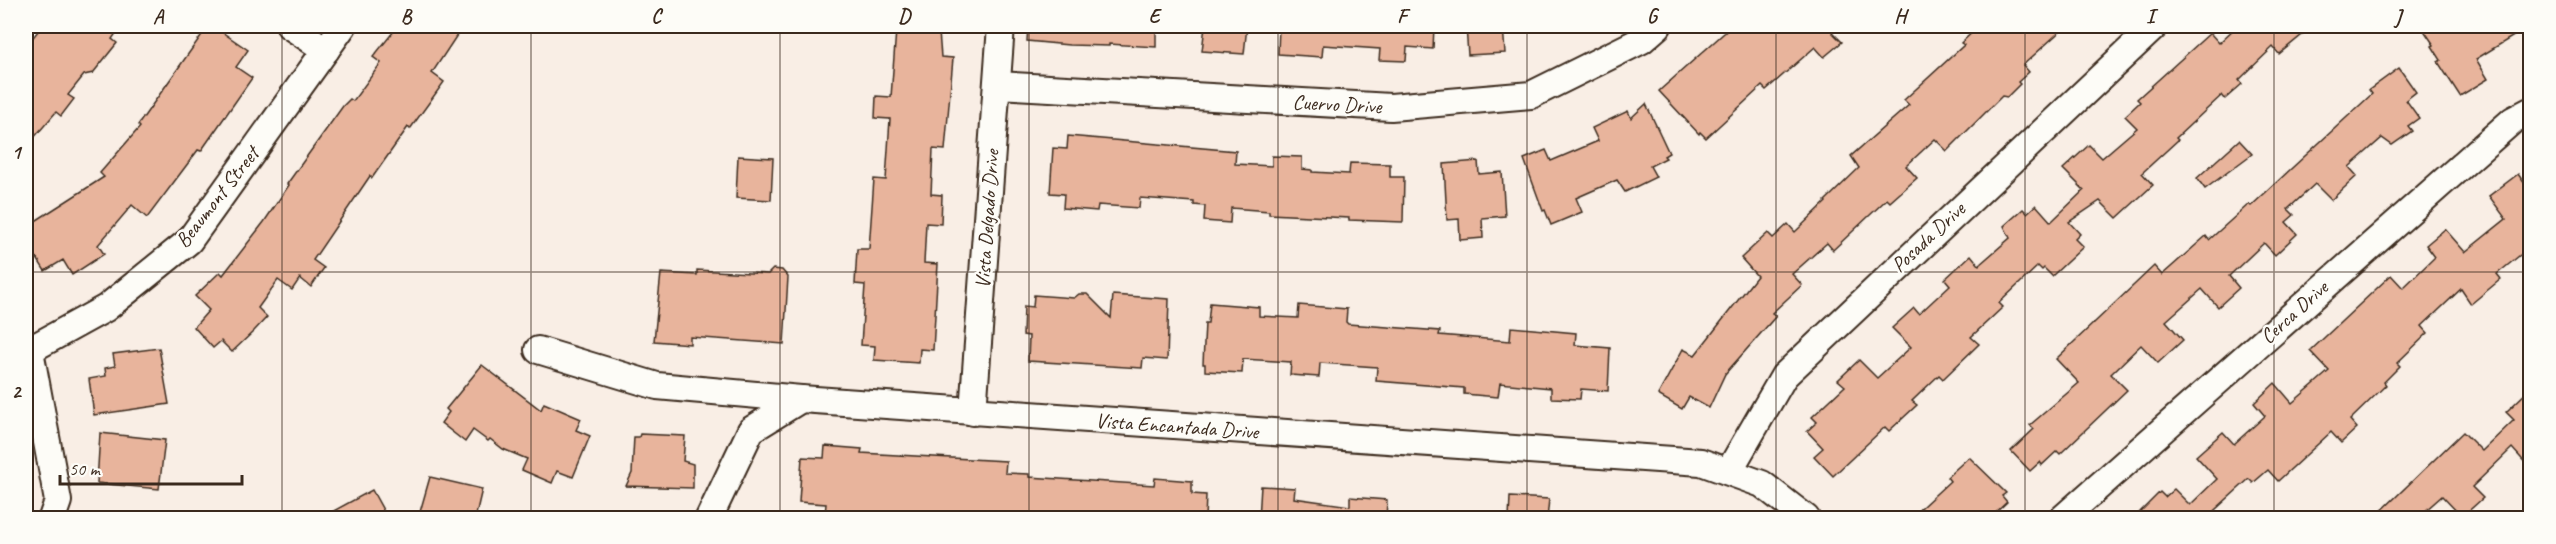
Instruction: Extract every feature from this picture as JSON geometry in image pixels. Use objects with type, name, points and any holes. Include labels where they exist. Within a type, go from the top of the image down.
[{"type":"street","points":[[290,26],[326,50]]},
{"type":"street","name":"Beaumont Street","points":[[28,351],[106,308],[189,241],[343,26]]},
{"type":"street","name":"Vista Delgado Drive","points":[[973,412],[1001,26]]},
{"type":"street","name":"Cuervo Drive","points":[[997,85],[1391,107],[1531,95],[1642,40],[1658,26]]},
{"type":"street","name":"Posada Drive","points":[[1729,471],[1784,376],[2155,26]]},
{"type":"street","name":"Cerca Drive","points":[[2063,519],[2477,151],[2513,120],[2530,111]]},
{"type":"street","name":"Vista Encantada Drive","points":[[538,350],[657,387],[973,412],[1701,462],[1762,484],[1806,519]]},
{"type":"street","points":[[28,351],[58,501],[52,519]]},
{"type":"street","points":[[709,519],[751,430],[801,399]]},
{"type":"building","points":[[42,26],[121,26],[112,39],[117,43],[93,73],[84,75],[68,95],[74,99],[61,116],[56,112],[26,147],[26,46]]},
{"type":"building","points":[[208,26],[213,26],[248,50],[236,67],[252,78],[201,151],[198,150],[147,218],[132,205],[98,245],[104,254],[72,275],[63,260],[45,271],[26,241],[26,227],[104,177],[100,173],[140,127],[138,125]]},
{"type":"building","points":[[398,26],[463,26],[432,73],[444,82],[372,178],[370,176],[313,260],[324,268],[311,287],[300,278],[292,290],[278,280],[258,308],[267,317],[254,331],[232,352],[221,341],[213,348],[194,327],[209,310],[195,296],[220,272],[223,275],[264,222],[289,185],[287,184],[343,106],[350,99],[353,101],[381,63],[373,57]]},
{"type":"building","points":[[1028,26],[1156,26],[1156,47],[1109,44],[1109,46],[1069,45],[1027,41]]},
{"type":"building","points":[[1205,26],[1247,26],[1244,54],[1202,51]]},
{"type":"building","points":[[1279,26],[1434,26],[1433,49],[1407,47],[1406,61],[1379,60],[1380,49],[1323,45],[1322,57],[1278,54]]},
{"type":"building","points":[[1466,26],[1503,26],[1505,53],[1468,55]]},
{"type":"building","points":[[1732,26],[1839,26],[1832,32],[1842,42],[1824,57],[1815,47],[1766,90],[1762,86],[1706,138],[1700,132],[1699,134],[1659,91]]},
{"type":"building","points":[[1979,26],[2066,26],[2023,65],[2029,72],[2007,97],[2002,96],[1947,151],[1935,139],[1906,166],[1917,178],[1890,202],[1887,199],[1833,250],[1827,243],[1792,274],[1802,285],[1772,313],[1776,316],[1725,374],[1709,408],[1689,397],[1682,409],[1658,395],[1683,349],[1695,355],[1757,276],[1741,258],[1768,233],[1773,238],[1788,224],[1795,232],[1826,202],[1859,168],[1851,156],[1909,105],[1904,100],[1964,45],[1961,43]]},
{"type":"building","points":[[2237,26],[2313,26],[2279,54],[2273,47],[2239,80],[2242,84],[2225,99],[2222,95],[2176,138],[2178,140],[2142,173],[2153,185],[2117,218],[2100,201],[2069,222],[2080,234],[2075,239],[2083,247],[2052,276],[2044,268],[2042,270],[2038,266],[1999,303],[2003,307],[1971,337],[1979,344],[1943,379],[1939,375],[1912,401],[1917,405],[1889,431],[1885,427],[1833,476],[1814,456],[1823,448],[1807,431],[1817,422],[1812,417],[1845,386],[1838,380],[1859,360],[1877,378],[1911,347],[1892,328],[1914,308],[1919,314],[1950,285],[1945,279],[1971,255],[1979,265],[2010,238],[2004,226],[2023,209],[2027,213],[2036,205],[2051,222],[2084,190],[2063,169],[2089,145],[2102,158],[2137,128],[2125,116],[2140,102],[2137,99],[2210,33],[2219,43]]},
{"type":"building","points":[[2421,26],[2530,26],[2476,59],[2488,79],[2460,96],[2438,62],[2441,60],[2432,46],[2434,45]]},
{"type":"building","points":[[896,30],[939,32],[941,57],[953,58],[945,150],[933,149],[931,194],[942,195],[941,224],[926,223],[924,263],[938,264],[933,350],[920,349],[919,363],[874,360],[875,346],[861,345],[865,285],[855,284],[857,249],[869,249],[874,179],[886,180],[890,119],[875,118],[876,96],[891,97]]},
{"type":"building","points":[[2399,68],[2416,92],[2406,100],[2419,118],[2408,126],[2412,131],[2392,145],[2382,138],[2349,167],[2357,176],[2331,200],[2315,184],[2288,209],[2294,215],[2286,222],[2297,234],[2275,255],[2264,243],[2229,276],[2239,288],[2218,307],[2202,289],[2166,321],[2183,340],[2158,363],[2141,345],[2111,374],[2127,390],[2060,454],[2057,451],[2042,465],[2040,462],[2030,471],[2011,451],[2034,429],[2030,425],[2079,383],[2056,359],[2154,266],[2162,275],[2206,236],[2209,240],[2249,204],[2251,206],[2372,94],[2369,90]]},
{"type":"building","points":[[1646,104],[1669,153],[1664,156],[1666,158],[1650,166],[1656,177],[1625,192],[1617,180],[1576,198],[1582,212],[1551,225],[1545,210],[1543,211],[1524,159],[1546,150],[1551,161],[1598,141],[1592,128],[1628,111],[1631,118]]},
{"type":"building","points":[[1068,136],[1236,151],[1235,164],[1272,166],[1272,156],[1302,157],[1302,169],[1312,170],[1312,172],[1349,174],[1350,163],[1390,164],[1390,177],[1404,177],[1403,222],[1269,214],[1269,211],[1231,208],[1230,223],[1204,221],[1205,206],[1194,205],[1194,202],[1140,198],[1139,208],[1098,205],[1097,211],[1063,208],[1064,194],[1050,193],[1053,148],[1067,149]]},
{"type":"building","points":[[2239,140],[2252,154],[2205,189],[2197,178]]},
{"type":"building","points":[[738,156],[773,158],[771,200],[736,198]]},
{"type":"building","points":[[1478,161],[1479,174],[1502,172],[1505,216],[1482,218],[1483,238],[1460,240],[1459,219],[1447,220],[1444,164]]},
{"type":"building","points":[[2518,174],[2530,191],[2530,247],[2497,274],[2501,279],[2471,304],[2461,289],[2422,326],[2428,333],[2397,363],[2400,366],[2384,382],[2386,385],[2350,420],[2357,428],[2341,443],[2331,432],[2278,481],[2268,470],[2253,483],[2249,479],[2205,519],[2133,519],[2160,492],[2165,497],[2174,489],[2190,505],[2217,479],[2196,456],[2223,432],[2234,444],[2265,416],[2254,403],[2275,383],[2292,403],[2329,371],[2310,351],[2391,275],[2403,288],[2435,257],[2426,245],[2445,229],[2465,252],[2506,219],[2489,196]]},
{"type":"building","points":[[773,269],[782,270],[788,277],[784,344],[690,337],[690,344],[654,341],[661,273],[697,275],[697,270],[768,274]]},
{"type":"building","points":[[1079,294],[1087,294],[1111,318],[1113,295],[1169,299],[1167,360],[1143,358],[1142,368],[1028,361],[1029,336],[1023,335],[1024,306],[1033,307],[1034,295],[1074,298]]},
{"type":"building","points":[[1210,303],[1259,307],[1259,316],[1298,318],[1299,305],[1347,309],[1346,322],[1348,324],[1440,331],[1439,335],[1510,341],[1511,327],[1576,333],[1575,345],[1610,348],[1608,391],[1581,389],[1580,399],[1551,398],[1551,388],[1500,383],[1498,397],[1464,394],[1464,388],[1376,381],[1377,367],[1320,363],[1319,377],[1290,375],[1291,362],[1243,359],[1242,373],[1205,371],[1205,364],[1203,364],[1205,323],[1208,323]]},
{"type":"building","points":[[159,348],[169,404],[94,415],[89,379],[106,376],[105,368],[115,366],[113,354]]},
{"type":"building","points":[[482,365],[541,410],[544,403],[581,419],[576,430],[590,436],[573,477],[557,471],[552,483],[522,470],[527,459],[503,449],[490,439],[488,441],[473,430],[465,442],[441,423],[449,412],[446,409]]},
{"type":"building","points":[[2530,389],[2530,468],[2512,448],[2472,487],[2483,498],[2462,517],[2442,496],[2416,519],[2373,519],[2463,432],[2482,451],[2514,420],[2506,412]]},
{"type":"building","points":[[100,433],[165,440],[159,489],[97,483]]},
{"type":"building","points":[[640,434],[685,436],[683,461],[693,464],[693,488],[626,486],[632,473],[634,437],[639,437]]},
{"type":"building","points":[[825,446],[862,449],[861,453],[1006,461],[1005,473],[1029,474],[1029,477],[1154,485],[1155,478],[1192,481],[1192,494],[1206,495],[1205,519],[1028,519],[904,510],[898,519],[825,514],[826,504],[799,502],[802,457],[824,458]]},
{"type":"building","points":[[1969,457],[2006,493],[2002,496],[2007,502],[1989,519],[1909,519],[1950,481],[1947,477]]},
{"type":"building","points":[[430,477],[482,489],[475,519],[418,519]]},
{"type":"building","points":[[1261,486],[1295,488],[1294,498],[1350,506],[1350,497],[1387,500],[1386,519],[1259,519]]},
{"type":"building","points":[[372,490],[388,519],[319,519]]},
{"type":"building","points":[[1510,497],[1549,499],[1547,519],[1509,519]]}]
